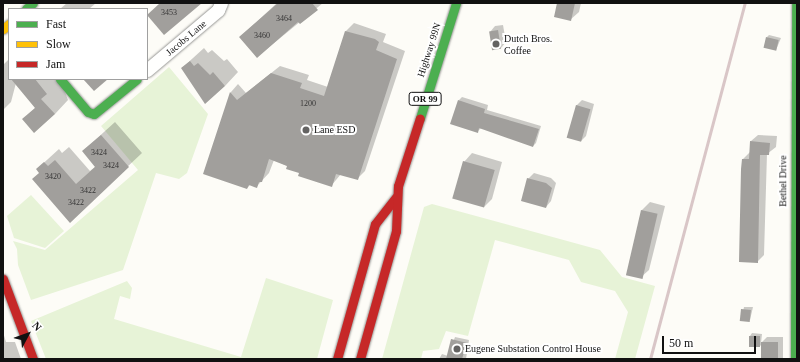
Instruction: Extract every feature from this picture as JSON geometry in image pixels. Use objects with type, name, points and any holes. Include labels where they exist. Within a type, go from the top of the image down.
[{"type":"street","name":"Jacobs Lane","points":[[148,69],[218,10],[220,3]]},
{"type":"street","name":"Highway 99N","points":[[360,359],[396,231],[396,197],[456,3]]},
{"type":"street","name":"Bethel Drive","points":[[795,359],[794,33],[796,3]]},
{"type":"street","points":[[61,80],[88,112],[94,114],[136,80]]},
{"type":"street","name":"Highway 99N","points":[[337,359],[375,224],[396,197]]},
{"type":"street","points":[[3,279],[33,359]]},
{"type":"green space","points":[[169,67],[208,114],[187,173],[179,179],[156,173],[123,270],[31,300],[18,265],[17,249],[13,241],[45,250],[138,170],[101,126]]},
{"type":"green space","points":[[31,195],[64,231],[45,248],[14,238],[7,216]]},
{"type":"green space","points":[[432,204],[600,250],[622,277],[655,286],[635,359],[615,359],[628,312],[615,291],[581,282],[569,260],[495,240],[468,336],[446,331],[439,349],[423,351],[421,359],[382,359],[424,207]]},
{"type":"green space","points":[[266,278],[333,300],[317,359],[46,359],[31,321],[127,281],[132,288],[130,299],[120,296],[114,319],[241,357]]},
{"type":"building","points":[[160,3],[202,3],[164,35],[148,16],[148,14]]},
{"type":"building","points":[[278,3],[312,3],[318,10],[300,24],[298,22],[257,58],[239,37]]},
{"type":"building","points":[[557,3],[575,3],[571,21],[554,17]]},
{"type":"building","name":"Dutch Bros. Coffee","points":[[498,30],[501,49],[492,50],[489,31]]},
{"type":"building","points":[[345,31],[375,39],[379,42],[376,50],[397,59],[358,180],[336,174],[332,187],[298,176],[299,173],[286,169],[287,166],[269,159],[262,182],[259,182],[257,188],[249,185],[247,189],[203,174],[230,92],[237,100],[271,73],[302,83],[300,88],[324,96]]},
{"type":"building","points":[[766,37],[779,40],[776,51],[764,48]]},
{"type":"building","points":[[190,61],[194,66],[198,63],[210,75],[213,72],[225,86],[205,104],[181,68]]},
{"type":"building","points":[[12,80],[36,80],[47,94],[41,99],[55,114],[34,133],[22,119],[35,108]]},
{"type":"building","points":[[84,80],[107,80],[94,91]]},
{"type":"building","points":[[458,100],[485,109],[484,113],[539,129],[533,147],[479,128],[478,133],[450,124]]},
{"type":"building","points":[[576,105],[590,109],[581,142],[567,138]]},
{"type":"building","points":[[101,135],[129,167],[70,223],[32,179],[39,173],[36,169],[44,162],[48,166],[55,160],[76,184],[95,167],[82,151]]},
{"type":"building","points":[[750,141],[770,143],[769,155],[760,155],[758,263],[739,262],[741,169],[742,159],[749,159]]},
{"type":"building","points":[[463,161],[495,170],[484,208],[452,198]]},
{"type":"building","points":[[527,178],[546,183],[552,188],[546,208],[521,201]]},
{"type":"building","points":[[641,210],[658,214],[642,279],[626,275]]},
{"type":"building","points":[[741,309],[751,310],[750,322],[740,321]]},
{"type":"building","points":[[749,336],[760,336],[760,347],[749,347]]},
{"type":"building","name":"Eugene Substation Control House","points":[[451,339],[467,343],[462,359],[446,359]]},
{"type":"building","points":[[761,342],[778,342],[778,359],[761,359]]},
{"type":"railway","points":[[650,359],[745,3]]},
{"type":"traffic: fast","points":[[27,8],[33,3]]},
{"type":"traffic: fast","points":[[420,118],[456,3]]},
{"type":"traffic: fast","points":[[795,359],[796,3]]},
{"type":"traffic: fast","points":[[61,80],[88,112],[94,114],[136,80]]},
{"type":"traffic: slow","points":[[3,29],[8,25]]},
{"type":"traffic: jam","points":[[360,359],[396,231],[398,186],[420,118]]},
{"type":"traffic: jam","points":[[337,359],[375,224],[396,197]]},
{"type":"traffic: jam","points":[[3,279],[33,359]]},
{"type":"place","name":"Dutch Bros. Coffee","points":[[496,44]]},
{"type":"place","name":"Lane ESD","points":[[306,130]]},
{"type":"place","name":"Eugene Substation Control House","points":[[457,349]]}]
